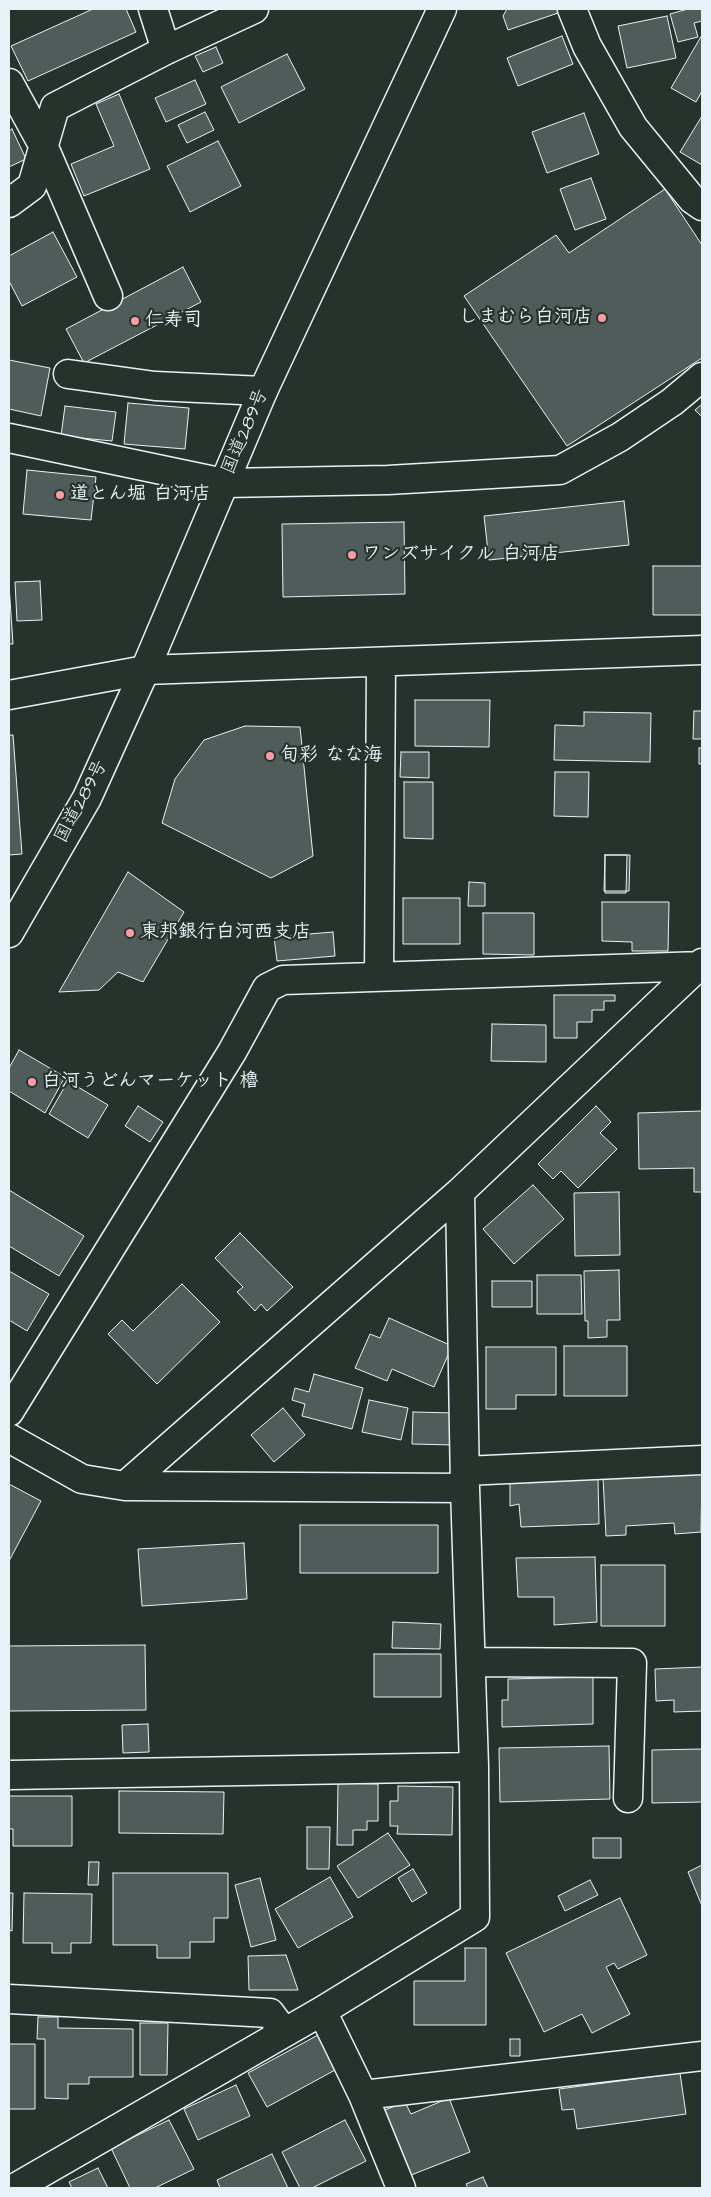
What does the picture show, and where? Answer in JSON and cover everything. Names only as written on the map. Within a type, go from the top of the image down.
[{"type":"main road","points":[[153,9],[166,50]]},
{"type":"main road","points":[[9,203],[32,186],[55,107],[166,50],[254,9]]},
{"type":"main road","name":"国道289号","points":[[9,933],[87,798],[145,670],[263,391],[442,9]]},
{"type":"main road","points":[[572,9],[587,46],[633,128],[692,199],[702,206]]},
{"type":"main road","points":[[9,83],[43,145],[108,296]]},
{"type":"main road","points":[[68,374],[155,386],[263,391]]},
{"type":"main road","points":[[9,438],[224,483],[388,480],[560,470],[620,437],[665,407],[702,377]]},
{"type":"main road","points":[[9,695],[145,670],[702,650]]},
{"type":"main road","points":[[379,976],[381,662]]},
{"type":"main road","points":[[9,1412],[232,1052],[267,988],[282,980],[701,965]]},
{"type":"main road","points":[[125,1486],[460,1192],[701,965]]},
{"type":"main road","points":[[15,2188],[322,2011],[475,1917],[474,1767],[465,1479],[460,1192]]},
{"type":"main road","points":[[9,1438],[82,1479],[125,1486],[465,1479],[702,1460]]},
{"type":"main road","points":[[471,1662],[632,1663],[628,1798]]},
{"type":"main road","points":[[9,1775],[474,1767]]},
{"type":"main road","points":[[9,1998],[270,2013],[284,2032]]},
{"type":"main road","points":[[322,2011],[363,2095],[401,2188]]},
{"type":"main road","points":[[363,2095],[702,2056]]},
{"type":"building","points":[[93,9],[126,9],[136,32],[28,81],[11,46]]},
{"type":"building","points":[[507,9],[560,9],[561,12],[508,30],[503,16]]},
{"type":"building","points":[[688,9],[702,9],[702,21],[694,23],[698,37],[678,42],[670,14]]},
{"type":"building","points":[[667,16],[676,58],[627,68],[618,26]]},
{"type":"building","points":[[702,35],[702,91],[696,102],[671,88]]},
{"type":"building","points":[[562,36],[573,64],[518,86],[507,58]]},
{"type":"building","points":[[216,47],[223,63],[203,72],[195,56]]},
{"type":"building","points":[[287,54],[305,89],[239,123],[221,87]]},
{"type":"building","points":[[195,80],[206,104],[166,122],[155,98]]},
{"type":"building","points":[[119,94],[150,169],[84,196],[71,164],[114,146],[96,104]]},
{"type":"building","points":[[205,112],[214,130],[187,143],[178,125]]},
{"type":"building","points":[[584,113],[599,154],[547,173],[532,132]]},
{"type":"building","points":[[702,116],[702,165],[680,152]]},
{"type":"building","points":[[12,129],[26,159],[9,167],[9,131]]},
{"type":"building","points":[[218,141],[241,186],[190,212],[167,166]]},
{"type":"building","points":[[591,178],[606,219],[575,230],[560,189]]},
{"type":"building","points":[[665,189],[702,245],[702,358],[567,446],[464,296],[556,235],[569,253]]},
{"type":"building","points":[[53,232],[77,277],[22,306],[9,281],[9,256]]},
{"type":"building","points":[[183,267],[201,302],[84,363],[66,329]]},
{"type":"building","points":[[9,360],[50,368],[41,416],[9,409]]},
{"type":"building","points":[[128,403],[189,408],[185,449],[124,444]]},
{"type":"building","points":[[702,404],[702,417],[695,410]]},
{"type":"building","points":[[65,406],[116,412],[112,441],[61,436]]},
{"type":"building","points":[[27,470],[96,477],[91,520],[23,514]]},
{"type":"building","points":[[624,501],[629,545],[489,560],[484,516]]},
{"type":"building","points":[[404,522],[405,594],[283,597],[282,524]]},
{"type":"building","points":[[653,566],[702,566],[702,615],[653,615]]},
{"type":"building","points":[[40,581],[42,620],[17,621],[15,582]]},
{"type":"building","points":[[9,585],[13,644],[9,644]]},
{"type":"building","points":[[415,700],[490,700],[489,747],[415,746]]},
{"type":"building","points":[[694,711],[702,711],[702,739],[693,739]]},
{"type":"building","points":[[584,712],[651,713],[650,762],[554,760],[555,725],[584,726]]},
{"type":"building","points":[[245,726],[300,727],[313,856],[271,878],[162,823],[175,779],[204,740]]},
{"type":"building","points":[[9,735],[13,735],[22,854],[9,855]]},
{"type":"building","points":[[699,748],[702,748],[702,764],[699,764]]},
{"type":"building","points":[[401,752],[429,752],[429,778],[400,777]]},
{"type":"building","points":[[555,772],[589,772],[588,817],[554,816]]},
{"type":"building","points":[[404,782],[433,782],[433,839],[404,838]]},
{"type":"building","points":[[605,855],[630,855],[629,891],[604,891]]},
{"type":"building","points":[[605,855],[627,855],[626,893],[605,893]]},
{"type":"building","points":[[128,872],[184,912],[143,982],[118,972],[99,990],[59,992]]},
{"type":"building","points":[[469,882],[485,883],[485,906],[468,906]]},
{"type":"building","points":[[403,898],[460,898],[460,944],[403,944]]},
{"type":"building","points":[[602,902],[669,902],[668,951],[632,951],[632,942],[602,941]]},
{"type":"building","points":[[483,913],[534,913],[534,955],[483,954]]},
{"type":"building","points":[[333,932],[335,956],[277,961],[274,937]]},
{"type":"building","points":[[554,995],[615,995],[615,1001],[604,1001],[604,1010],[592,1010],[592,1022],[577,1022],[577,1038],[554,1038]]},
{"type":"building","points":[[492,1024],[546,1025],[546,1062],[491,1061]]},
{"type":"building","points":[[19,1050],[65,1077],[45,1113],[9,1091],[9,1068]]},
{"type":"building","points":[[68,1081],[108,1105],[88,1138],[49,1114]]},
{"type":"building","points":[[138,1106],[163,1122],[150,1142],[125,1126]]},
{"type":"building","points":[[596,1106],[611,1122],[600,1133],[617,1149],[578,1188],[561,1171],[553,1179],[538,1164]]},
{"type":"building","points":[[702,1111],[702,1192],[694,1192],[694,1168],[639,1169],[638,1113]]},
{"type":"building","points":[[533,1185],[564,1219],[514,1264],[483,1229]]},
{"type":"building","points":[[9,1190],[84,1236],[59,1276],[9,1246]]},
{"type":"building","points":[[619,1192],[620,1255],[575,1256],[574,1193]]},
{"type":"building","points":[[240,1233],[293,1287],[267,1311],[261,1304],[255,1311],[237,1292],[243,1287],[215,1258]]},
{"type":"building","points":[[619,1270],[620,1320],[607,1320],[607,1337],[588,1338],[588,1321],[585,1321],[584,1271]]},
{"type":"building","points":[[9,1271],[49,1294],[27,1331],[9,1320]]},
{"type":"building","points":[[537,1275],[581,1275],[582,1314],[537,1314]]},
{"type":"building","points":[[492,1281],[532,1281],[532,1307],[492,1307]]},
{"type":"building","points":[[182,1284],[220,1322],[157,1384],[108,1334],[122,1320],[133,1331]]},
{"type":"building","points":[[389,1318],[452,1346],[434,1387],[392,1369],[387,1381],[355,1368],[370,1334],[380,1338]]},
{"type":"building","points":[[564,1346],[627,1346],[627,1396],[564,1396]]},
{"type":"building","points":[[486,1347],[556,1347],[556,1395],[516,1395],[516,1409],[486,1409]]},
{"type":"building","points":[[314,1374],[363,1388],[352,1429],[302,1416],[305,1404],[292,1400],[295,1388],[309,1392]]},
{"type":"building","points":[[369,1400],[408,1408],[401,1440],[362,1432]]},
{"type":"building","points":[[283,1408],[305,1435],[274,1462],[251,1435]]},
{"type":"building","points":[[413,1412],[455,1413],[454,1445],[412,1444]]},
{"type":"building","points":[[702,1473],[701,1532],[675,1534],[674,1523],[626,1526],[626,1535],[606,1536],[603,1477]]},
{"type":"building","points":[[598,1478],[599,1524],[521,1527],[519,1504],[510,1506],[510,1483]]},
{"type":"building","points":[[9,1484],[41,1501],[9,1561]]},
{"type":"building","points":[[300,1525],[438,1525],[438,1573],[300,1573]]},
{"type":"building","points":[[244,1543],[247,1599],[142,1606],[138,1549]]},
{"type":"building","points":[[595,1557],[597,1622],[554,1625],[554,1597],[518,1597],[516,1558]]},
{"type":"building","points":[[601,1565],[665,1565],[665,1626],[601,1626]]},
{"type":"building","points":[[393,1622],[441,1624],[440,1649],[392,1648]]},
{"type":"building","points":[[145,1645],[146,1710],[9,1711],[9,1646]]},
{"type":"building","points":[[374,1654],[441,1654],[441,1697],[374,1697]]},
{"type":"building","points":[[702,1667],[702,1711],[674,1712],[674,1700],[656,1701],[655,1669]]},
{"type":"building","points":[[593,1677],[593,1724],[502,1727],[502,1700],[508,1700],[508,1679]]},
{"type":"building","points":[[148,1724],[149,1752],[123,1753],[122,1725]]},
{"type":"building","points":[[609,1746],[610,1799],[500,1802],[499,1748]]},
{"type":"building","points":[[702,1749],[702,1802],[652,1803],[652,1750]]},
{"type":"building","points":[[338,1783],[378,1784],[378,1821],[367,1821],[367,1830],[353,1830],[353,1845],[337,1845]]},
{"type":"building","points":[[398,1786],[453,1787],[452,1835],[397,1834],[398,1826],[390,1826],[390,1801],[398,1801]]},
{"type":"building","points":[[119,1791],[224,1792],[223,1834],[119,1833]]},
{"type":"building","points":[[9,1796],[72,1796],[72,1846],[13,1846],[13,1829],[9,1829]]},
{"type":"building","points":[[307,1827],[330,1827],[329,1869],[307,1869]]},
{"type":"building","points":[[388,1833],[410,1865],[358,1898],[337,1866]]},
{"type":"building","points":[[593,1838],[621,1838],[621,1858],[593,1858]]},
{"type":"building","points":[[89,1862],[99,1862],[98,1885],[88,1885]]},
{"type":"building","points":[[702,1865],[702,1906],[688,1872]]},
{"type":"building","points":[[413,1869],[427,1893],[412,1902],[398,1878]]},
{"type":"building","points":[[113,1873],[228,1873],[228,1918],[214,1918],[214,1942],[190,1942],[190,1958],[157,1958],[157,1945],[113,1945]]},
{"type":"building","points":[[330,1877],[353,1917],[298,1948],[275,1909]]},
{"type":"building","points":[[260,1878],[276,1940],[251,1947],[235,1885]]},
{"type":"building","points":[[590,1880],[598,1895],[565,1911],[558,1896]]},
{"type":"building","points":[[9,1893],[13,1893],[12,1931],[9,1930]]},
{"type":"building","points":[[24,1893],[92,1894],[91,1943],[71,1943],[71,1953],[52,1953],[52,1943],[23,1943]]},
{"type":"building","points":[[620,1898],[647,1955],[618,1969],[614,1963],[606,1967],[630,2014],[592,2033],[582,2014],[544,2032],[506,1953]]},
{"type":"building","points":[[465,1948],[486,1948],[486,2025],[414,2025],[414,1981],[465,1981]]},
{"type":"building","points":[[286,1955],[298,1990],[249,1990],[248,1956]]},
{"type":"building","points":[[38,2017],[58,2017],[58,2028],[133,2029],[133,2077],[89,2077],[89,2084],[68,2084],[68,2099],[45,2098],[45,2039],[37,2039]]},
{"type":"building","points":[[140,2023],[168,2023],[167,2075],[140,2075]]},
{"type":"building","points":[[318,2035],[337,2069],[267,2107],[248,2073]]},
{"type":"building","points":[[510,2039],[520,2039],[520,2056],[510,2056]]},
{"type":"building","points":[[9,2044],[35,2044],[35,2109],[9,2109]]},
{"type":"building","points":[[680,2073],[686,2114],[577,2129],[574,2109],[562,2110],[559,2089]]},
{"type":"building","points":[[236,2085],[250,2116],[198,2140],[184,2109]]},
{"type":"building","points":[[449,2098],[470,2152],[411,2175],[385,2110],[405,2102],[411,2114]]},
{"type":"building","points":[[169,2120],[194,2169],[155,2188],[130,2188],[111,2148]]},
{"type":"building","points":[[345,2120],[366,2161],[312,2188],[300,2188],[282,2152]]},
{"type":"building","points":[[272,2154],[288,2188],[220,2188],[217,2180]]},
{"type":"building","points":[[98,2168],[108,2188],[72,2188],[69,2182]]},
{"type":"building","points":[[483,2177],[488,2188],[468,2188],[466,2184]]},
{"type":"place","name":"しまむら白河店","points":[[602,318]]},
{"type":"place","name":"仁寿司","points":[[135,321]]},
{"type":"place","name":"道とん堀 白河店","points":[[60,495]]},
{"type":"place","name":"ワンズサイクル 白河店","points":[[352,555]]},
{"type":"place","name":"旬彩 なな海","points":[[270,756]]},
{"type":"place","name":"東邦銀行白河西支店","points":[[130,933]]},
{"type":"place","name":"白河うどんマーケット 櫓","points":[[32,1082]]}]
